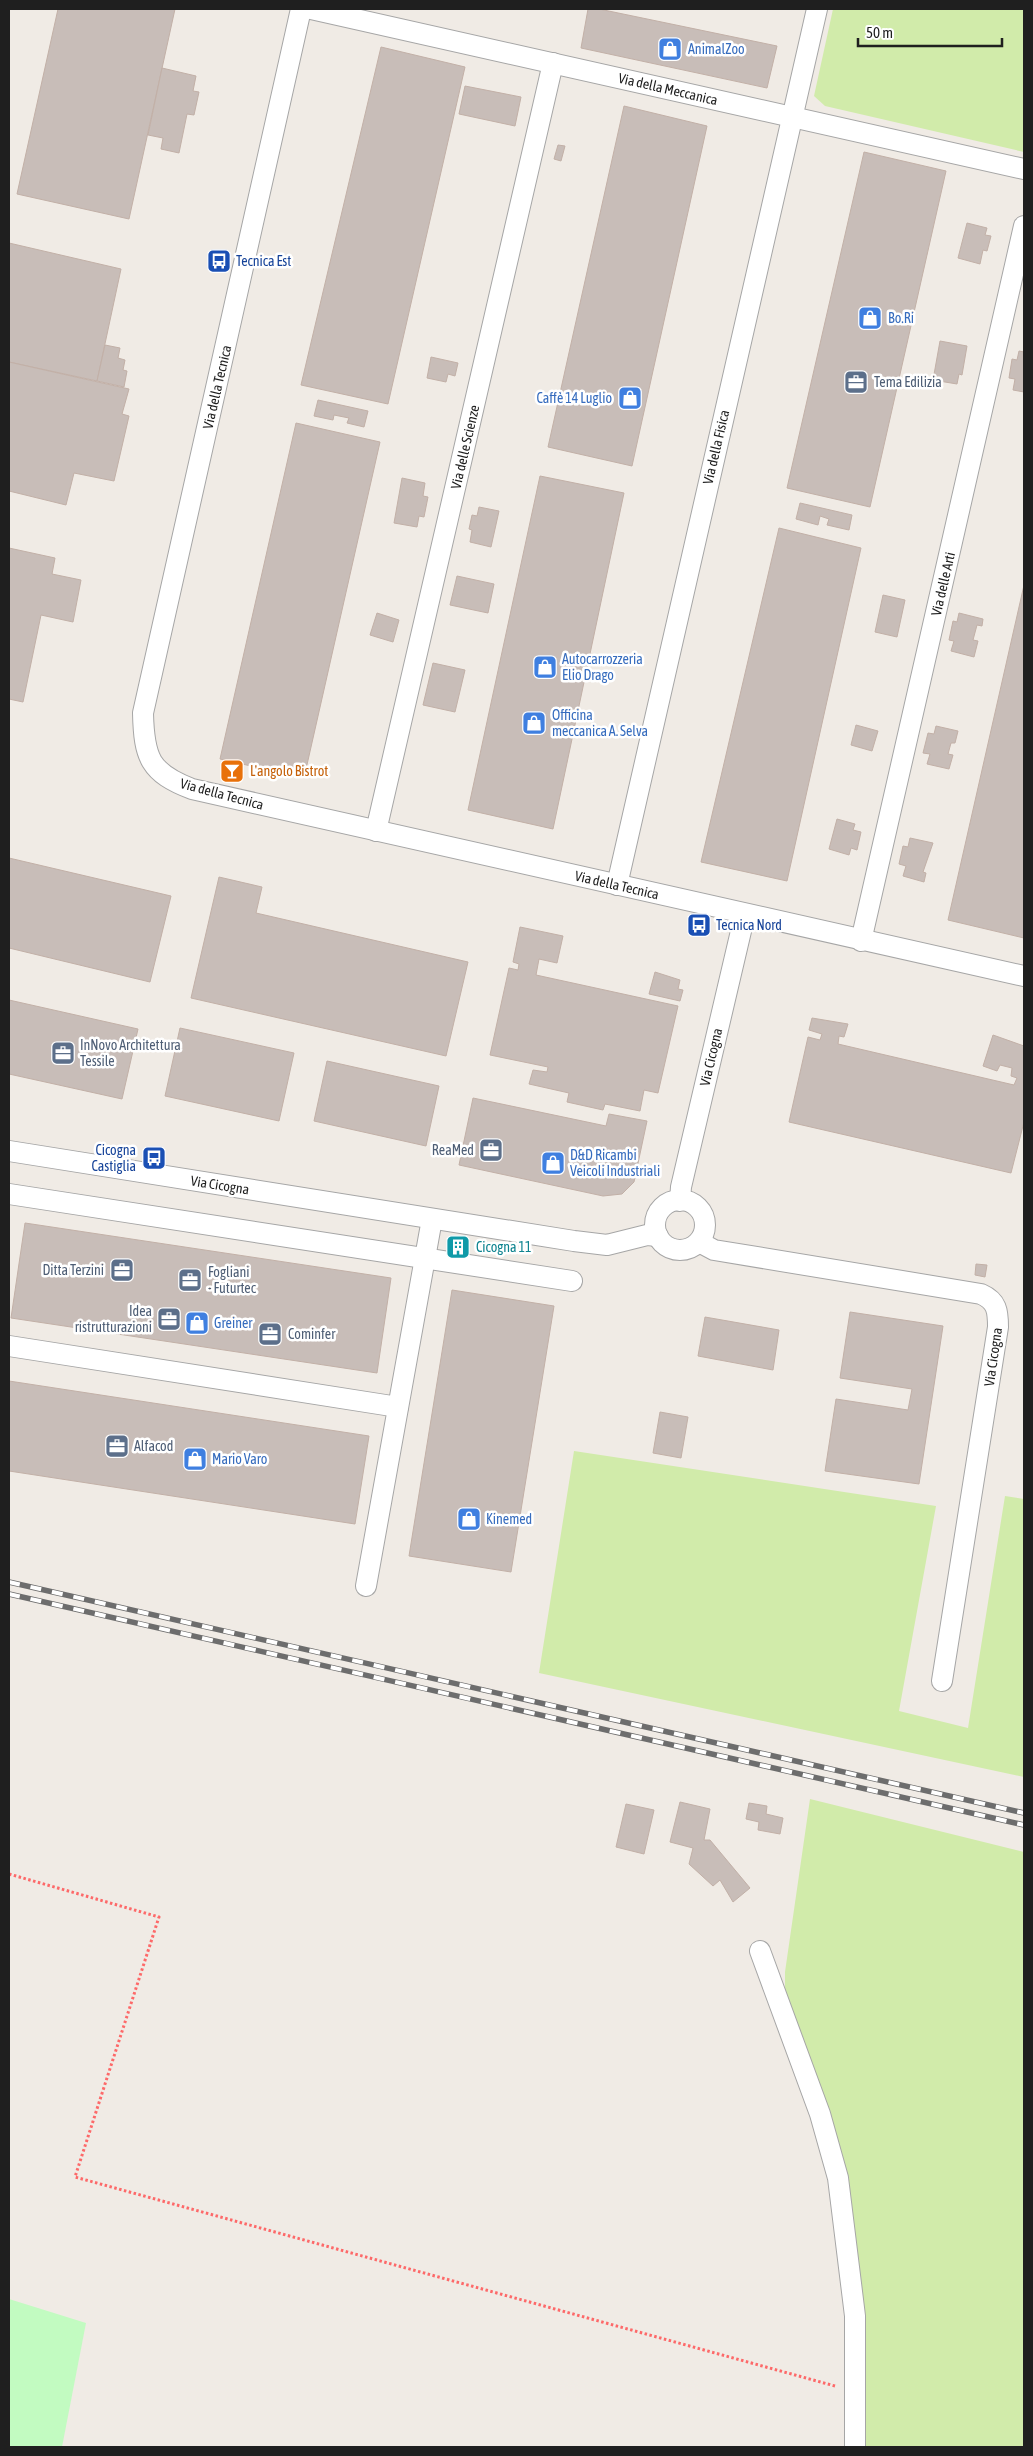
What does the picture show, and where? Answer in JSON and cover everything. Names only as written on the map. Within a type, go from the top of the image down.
[{"type":"street","name":"Via della Tecnica","points":[[301,9],[143,713],[146,748],[152,764],[164,776],[192,789],[861,941],[1024,976]]},
{"type":"street","name":"Via della Meccanica","points":[[311,9],[1024,169]]},
{"type":"street","name":"Via della Fisica","points":[[617,885],[816,9]]},
{"type":"street","name":"Via delle Scienze","points":[[376,831],[554,63]]},
{"type":"street","name":"Via delle Arti","points":[[861,941],[1024,226]]},
{"type":"street","name":"Via Cicogna","points":[[680,1201],[680,1187],[745,914]]},
{"type":"street","name":"Via Cicogna","points":[[9,1151],[607,1245],[647,1235],[658,1236]]},
{"type":"street","points":[[9,1194],[572,1281]]},
{"type":"street","points":[[680,1201],[696,1206],[701,1212],[705,1227],[699,1242],[693,1247],[677,1250],[662,1242],[656,1228],[660,1212],[672,1202],[680,1201]]},
{"type":"street","points":[[366,1586],[432,1218]]},
{"type":"street","name":"Via Cicogna","points":[[699,1242],[714,1250],[981,1294],[995,1303],[998,1312],[998,1327],[942,1681]]},
{"type":"street","points":[[9,1346],[398,1407]]},
{"type":"street","points":[[760,1951],[820,2114],[838,2178],[855,2316],[855,2447]]},
{"type":"path","points":[[9,1874],[159,1917],[75,2177],[835,2384],[836,2393]]},
{"type":"green space","points":[[833,9],[1024,9],[1024,152],[825,106],[814,96]]},
{"type":"green space","points":[[574,1451],[936,1506],[899,1711],[968,1728],[1005,1496],[1024,1499],[1024,1777],[539,1673]]},
{"type":"green space","points":[[810,1799],[1024,1852],[1024,2447],[862,2447],[856,2262],[785,2013],[785,1972]]},
{"type":"green space","points":[[9,2299],[86,2323],[62,2447],[9,2447]]},
{"type":"building","points":[[58,9],[175,9],[129,219],[17,194]]},
{"type":"building","points":[[588,9],[599,9],[777,46],[767,88],[581,48]]},
{"type":"building","points":[[381,47],[465,67],[388,404],[301,385]]},
{"type":"building","points":[[162,68],[196,76],[193,91],[199,92],[194,115],[187,114],[179,153],[161,149],[163,138],[148,135]]},
{"type":"building","points":[[465,86],[521,97],[515,126],[459,114]]},
{"type":"building","points":[[624,106],[707,126],[632,466],[548,447]]},
{"type":"building","points":[[558,145],[565,146],[561,161],[554,159]]},
{"type":"building","points":[[864,152],[946,171],[870,507],[787,488]]},
{"type":"building","points":[[967,223],[987,228],[985,235],[991,236],[987,251],[983,250],[980,264],[958,258]]},
{"type":"building","points":[[9,243],[121,269],[97,381],[9,362]]},
{"type":"building","points":[[940,341],[967,346],[962,375],[959,374],[957,384],[933,380]]},
{"type":"building","points":[[105,345],[120,348],[118,358],[125,360],[123,370],[127,371],[124,387],[97,381]]},
{"type":"building","points":[[1019,351],[1024,352],[1024,392],[1013,390],[1015,379],[1009,378],[1012,359],[1017,360]]},
{"type":"building","points":[[431,357],[458,363],[455,376],[448,374],[446,382],[427,378]]},
{"type":"building","points":[[9,362],[129,389],[122,414],[129,416],[114,481],[74,473],[66,505],[9,491]]},
{"type":"building","points":[[318,400],[368,411],[364,427],[347,423],[349,418],[334,415],[333,420],[314,416]]},
{"type":"building","points":[[296,423],[380,442],[304,778],[220,759]]},
{"type":"building","points":[[540,476],[624,493],[553,829],[468,810]]},
{"type":"building","points":[[402,478],[425,483],[423,496],[428,497],[424,517],[419,516],[417,527],[394,523]]},
{"type":"building","points":[[800,503],[852,515],[849,530],[827,525],[829,519],[820,516],[818,525],[796,519]]},
{"type":"building","points":[[479,507],[499,511],[491,547],[470,542],[472,530],[469,529],[472,515],[477,516]]},
{"type":"building","points":[[779,528],[861,548],[787,881],[701,862]]},
{"type":"building","points":[[9,548],[55,558],[52,574],[81,580],[73,622],[41,615],[23,702],[9,699]]},
{"type":"building","points":[[457,576],[494,584],[488,613],[450,605]]},
{"type":"building","points":[[1024,585],[1024,938],[948,920]]},
{"type":"building","points":[[883,595],[905,600],[897,637],[875,632]]},
{"type":"building","points":[[377,613],[399,620],[393,642],[370,635]]},
{"type":"building","points":[[959,613],[983,619],[982,626],[977,625],[973,640],[978,641],[974,657],[951,651],[954,641],[949,640],[953,621],[957,622]]},
{"type":"building","points":[[433,663],[465,670],[455,712],[423,705]]},
{"type":"building","points":[[856,725],[878,731],[872,751],[851,745]]},
{"type":"building","points":[[936,726],[958,731],[955,743],[951,743],[948,754],[953,755],[949,769],[927,764],[930,754],[923,753],[928,733],[934,734]]},
{"type":"building","points":[[837,819],[855,824],[853,830],[861,832],[857,850],[851,848],[849,855],[829,849]]},
{"type":"building","points":[[910,838],[933,843],[923,872],[926,873],[924,882],[903,876],[906,866],[899,864],[903,846],[908,847]]},
{"type":"building","points":[[9,858],[171,896],[150,982],[9,948]]},
{"type":"building","points":[[219,877],[262,887],[256,913],[468,962],[446,1056],[191,998]]},
{"type":"building","points":[[520,927],[563,936],[557,963],[539,959],[536,975],[678,1006],[658,1093],[644,1090],[640,1111],[605,1104],[603,1110],[567,1102],[569,1093],[529,1084],[533,1070],[547,1072],[548,1067],[490,1055],[509,968],[518,970],[519,964],[513,962]]},
{"type":"building","points":[[655,972],[680,980],[678,989],[683,990],[680,1001],[649,994]]},
{"type":"building","points":[[9,1000],[138,1029],[122,1099],[9,1074]]},
{"type":"building","points":[[812,1018],[848,1024],[844,1037],[839,1036],[838,1044],[1014,1085],[1017,1078],[1011,1076],[1012,1068],[1000,1065],[997,1071],[983,1066],[993,1035],[1024,1046],[1024,1122],[1011,1173],[789,1122],[808,1037],[820,1040],[822,1034],[809,1030]]},
{"type":"building","points":[[180,1028],[294,1053],[279,1121],[165,1096]]},
{"type":"building","points":[[327,1061],[439,1086],[426,1146],[314,1121]]},
{"type":"building","points":[[473,1098],[606,1126],[609,1114],[647,1121],[634,1182],[622,1194],[603,1196],[459,1165]]},
{"type":"building","points":[[25,1223],[391,1278],[377,1373],[11,1318]]},
{"type":"building","name":"Cicogna 11","points":[[453,1240],[464,1242],[462,1254],[451,1252]]},
{"type":"building","points":[[976,1264],[987,1265],[985,1277],[975,1275]]},
{"type":"building","points":[[452,1290],[554,1306],[511,1572],[409,1556]]},
{"type":"building","points":[[850,1312],[943,1326],[919,1484],[825,1471],[836,1399],[908,1410],[912,1389],[840,1378]]},
{"type":"building","points":[[705,1317],[779,1330],[773,1370],[698,1356]]},
{"type":"building","points":[[9,1381],[369,1436],[355,1524],[9,1471]]},
{"type":"building","points":[[660,1412],[688,1417],[681,1458],[653,1453]]},
{"type":"building","points":[[680,1802],[710,1809],[704,1840],[710,1840],[750,1888],[733,1902],[720,1880],[713,1886],[689,1864],[693,1848],[670,1842]]},
{"type":"building","points":[[749,1803],[767,1806],[766,1814],[783,1818],[780,1834],[758,1830],[759,1822],[746,1819]]},
{"type":"building","points":[[626,1804],[654,1810],[644,1854],[616,1847]]},
{"type":"railway","points":[[9,1582],[1024,1813]]},
{"type":"railway","points":[[9,1594],[1024,1825]]},
{"type":"place","name":"AnimalZoo","points":[[670,49]]},
{"type":"place","name":"Tecnica Est","points":[[219,261]]},
{"type":"place","name":"Bo.Ri","points":[[870,318]]},
{"type":"place","name":"Tema Edilizia","points":[[856,382]]},
{"type":"place","name":"Caffè 14 Luglio","points":[[630,398]]},
{"type":"place","name":"Autocarrozzeria Elio Drago","points":[[545,667]]},
{"type":"place","name":"Officina meccanica A. Selva","points":[[534,723]]},
{"type":"place","name":"L'angolo Bistrot","points":[[232,771]]},
{"type":"place","name":"Tecnica Nord","points":[[699,925]]},
{"type":"place","name":"InNovo Architettura Tessile","points":[[63,1053]]},
{"type":"place","name":"ReaMed","points":[[491,1150]]},
{"type":"place","name":"Cicogna Castiglia","points":[[154,1158]]},
{"type":"place","name":"D&D Ricambi Veicoli Industriali","points":[[553,1163]]},
{"type":"place","name":"Cicogna 11","points":[[458,1247]]},
{"type":"place","name":"Ditta Terzini","points":[[122,1270]]},
{"type":"place","name":"Fogliani - Futurtec","points":[[190,1280]]},
{"type":"place","name":"Idea ristrutturazioni","points":[[169,1319]]},
{"type":"place","name":"Greiner","points":[[197,1323]]},
{"type":"place","name":"Cominfer","points":[[270,1334]]},
{"type":"place","name":"Alfacod","points":[[117,1446]]},
{"type":"place","name":"Mario Varo","points":[[195,1459]]},
{"type":"place","name":"Kinemed","points":[[469,1519]]}]
